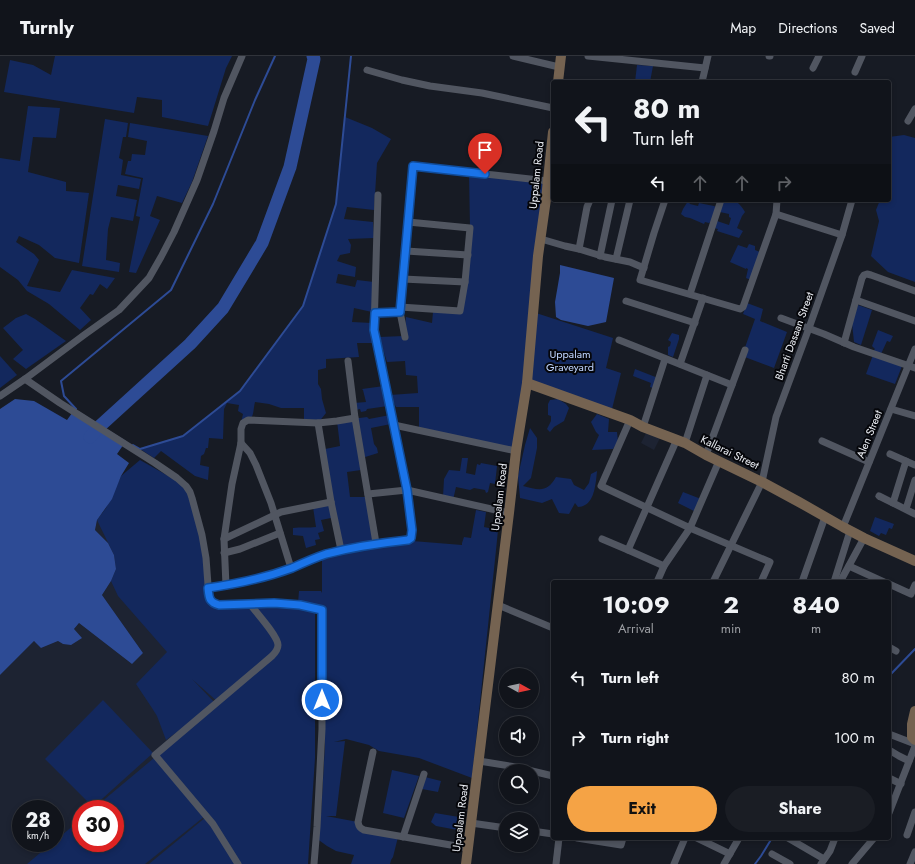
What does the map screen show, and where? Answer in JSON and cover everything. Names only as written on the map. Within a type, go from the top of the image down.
[{"type":"main road","points":[[558,80],[561,56]]},
{"type":"main road","name":"Uppalam Road","points":[[466,864],[508,513],[527,383],[538,256],[551,152]]},
{"type":"main road","name":"Kallarai Street","points":[[527,383],[630,420],[643,427],[681,441],[706,455],[762,482],[864,538],[915,561]]},
{"type":"main road","points":[[915,711],[912,724],[912,737],[915,740]]},
{"type":"street","points":[[0,396],[119,310],[149,278],[162,257],[197,180],[224,98],[242,56]]},
{"type":"street","points":[[514,56],[559,67]]},
{"type":"street","points":[[588,56],[705,68]]},
{"type":"street","points":[[702,80],[708,56]]},
{"type":"street","points":[[813,68],[819,56]]},
{"type":"street","points":[[855,72],[862,56]]},
{"type":"street","points":[[367,70],[430,86],[482,93],[551,108]]},
{"type":"street","points":[[908,121],[915,109]]},
{"type":"street","points":[[404,336],[400,310],[413,166],[548,181]]},
{"type":"street","points":[[208,588],[250,581],[341,550],[376,543],[408,540],[411,538],[412,530],[407,490],[374,330],[378,195]]},
{"type":"street","points":[[578,249],[589,202]]},
{"type":"street","points":[[600,256],[612,202]]},
{"type":"street","points":[[616,259],[630,202]]},
{"type":"street","points":[[664,202],[640,280],[737,309],[743,308],[776,214],[777,202]]},
{"type":"street","points":[[690,294],[720,202]]},
{"type":"street","name":"Bharti Dasaan Street","points":[[714,580],[762,482],[776,417],[810,328],[842,235],[851,202]]},
{"type":"street","points":[[776,214],[842,235]]},
{"type":"street","points":[[375,313],[400,310],[460,311],[465,282],[470,228],[408,222]]},
{"type":"street","points":[[541,239],[600,256],[630,262],[644,268]]},
{"type":"street","points":[[406,251],[468,255]]},
{"type":"street","points":[[844,343],[864,275],[867,274],[915,291]]},
{"type":"street","points":[[403,279],[465,282]]},
{"type":"street","points":[[680,364],[703,298]]},
{"type":"street","points":[[856,300],[915,321]]},
{"type":"street","points":[[626,301],[695,323]]},
{"type":"street","points":[[781,318],[810,328],[861,350],[912,367]]},
{"type":"street","points":[[620,340],[732,385]]},
{"type":"street","name":"Alen Street","points":[[834,580],[847,529],[860,487],[891,409],[912,367],[915,349]]},
{"type":"street","points":[[706,455],[745,350]]},
{"type":"street","points":[[643,427],[665,359]]},
{"type":"street","points":[[348,361],[355,418],[376,543]]},
{"type":"street","points":[[628,550],[647,507],[681,441],[708,375]]},
{"type":"street","points":[[25,379],[155,463],[186,486],[190,492],[202,535],[206,558],[209,598],[212,602],[219,605],[274,603],[300,605],[322,610],[322,729],[314,864]]},
{"type":"street","points":[[891,409],[915,416]]},
{"type":"street","points":[[226,586],[224,539],[232,484],[241,443],[241,429],[243,423],[248,420],[318,422],[355,418]]},
{"type":"street","points":[[630,420],[601,486],[690,528],[770,562],[762,580]]},
{"type":"street","points":[[318,422],[331,502],[341,550]]},
{"type":"street","points":[[394,425],[516,452]]},
{"type":"street","points":[[822,441],[869,462]]},
{"type":"street","points":[[241,443],[250,453],[256,465],[271,503],[291,568]]},
{"type":"street","points":[[890,454],[915,465]]},
{"type":"street","points":[[658,580],[664,566],[690,528],[719,461]]},
{"type":"street","points":[[892,503],[906,461]]},
{"type":"street","points":[[906,509],[915,480]]},
{"type":"street","points":[[368,494],[407,490],[508,513]]},
{"type":"street","points":[[879,496],[915,514]]},
{"type":"street","points":[[224,539],[281,512],[331,502]]},
{"type":"street","points":[[803,580],[825,517]]},
{"type":"street","points":[[224,553],[240,549],[280,533]]},
{"type":"street","points":[[841,580],[864,538]]},
{"type":"street","points":[[602,539],[664,566]]},
{"type":"street","points":[[849,566],[880,580]]},
{"type":"street","points":[[891,585],[911,594],[915,585]]},
{"type":"street","points":[[238,864],[213,824],[155,755],[277,651],[278,646],[276,637],[249,603]]},
{"type":"street","points":[[498,605],[551,627]]},
{"type":"street","points":[[891,648],[896,651]]},
{"type":"street","points":[[891,735],[915,745],[891,808]]},
{"type":"street","points":[[891,751],[909,761]]},
{"type":"street","points":[[373,752],[358,822],[360,828],[404,838],[468,848]]},
{"type":"street","points":[[479,761],[499,764]]},
{"type":"street","points":[[539,773],[551,776]]},
{"type":"street","points":[[404,838],[424,774]]},
{"type":"street","points":[[891,779],[901,784]]},
{"type":"street","points":[[907,835],[915,812]]},
{"type":"street","points":[[471,823],[499,827]]},
{"type":"street","points":[[539,832],[551,834]]},
{"type":"street","points":[[556,864],[559,840]]},
{"type":"street","points":[[590,840],[621,845],[622,840]]},
{"type":"street","points":[[674,864],[684,840]]},
{"type":"street","points":[[701,840],[730,854]]},
{"type":"street","points":[[724,864],[738,840]]},
{"type":"street","points":[[791,840],[823,862],[830,851],[833,840]]},
{"type":"street","points":[[852,864],[872,840]]},
{"type":"street","points":[[910,864],[915,852]]},
{"type":"street","points":[[772,854],[790,864]]},
{"type":"shaded area","points":[[560,265],[614,278],[606,322],[588,326],[561,320],[556,317],[555,302]]},
{"type":"shaded area","points":[[15,399],[34,401],[67,420],[75,409],[126,441],[117,454],[129,463],[121,476],[112,499],[97,520],[95,530],[108,543],[114,555],[116,569],[111,581],[102,595],[143,653],[132,664],[79,623],[74,629],[82,638],[71,645],[63,644],[58,641],[41,648],[34,641],[0,675],[0,409]]},
{"type":"shaded area","points":[[647,431],[660,438],[654,450],[641,443]]},
{"type":"shaded area","points":[[102,513],[188,579],[304,864],[0,864],[0,675],[34,641],[41,648],[58,641],[63,644],[79,623],[132,664],[143,653],[102,595],[111,581],[108,543],[95,530],[97,520]]},
{"type":"green space","points":[[55,56],[232,56],[226,68],[208,126],[162,117],[162,100],[137,97],[134,113],[4,92],[10,60],[33,65],[51,75]]},
{"type":"green space","points":[[637,65],[653,66],[650,80],[635,80]]},
{"type":"green space","points":[[28,106],[60,108],[56,138],[33,137],[28,172],[66,182],[66,191],[89,193],[79,263],[55,258],[39,245],[19,236],[16,242],[34,254],[39,260],[27,286],[60,292],[72,270],[115,278],[107,289],[100,284],[93,295],[90,294],[80,308],[91,320],[80,330],[49,304],[27,291],[18,280],[0,267],[0,158],[20,161]]},
{"type":"green space","points":[[345,117],[372,128],[391,139],[377,163],[374,210],[347,207],[344,219],[373,222],[374,238],[348,239],[351,245],[350,253],[340,255],[337,261],[356,267],[355,277],[338,274],[336,283],[355,287],[357,280],[374,282],[372,312],[354,308],[352,322],[372,323],[375,343],[357,343],[359,357],[326,359],[326,368],[318,370],[318,384],[321,389],[326,413],[318,423],[304,419],[304,408],[281,408],[255,402],[251,418],[241,423],[243,414],[238,411],[239,405],[227,403],[224,409],[223,439],[209,438],[208,448],[206,448],[204,454],[201,456],[200,465],[209,467],[208,480],[195,476],[161,451],[154,458],[140,449],[183,436],[240,391],[303,306],[336,204]]},
{"type":"green space","points":[[105,119],[128,123],[126,137],[123,137],[119,158],[123,160],[121,175],[141,179],[139,189],[118,185],[116,196],[137,200],[133,221],[111,217],[108,229],[106,260],[120,263],[119,272],[82,266]]},
{"type":"green space","points":[[130,123],[208,136],[192,182],[182,203],[157,196],[150,216],[160,220],[136,273],[129,272],[140,217],[136,216],[143,178],[125,174],[128,161],[131,161],[132,154],[145,155],[147,141],[128,137]]},
{"type":"green space","points":[[904,135],[915,138],[915,282],[888,272],[871,256],[879,221],[876,210],[879,202],[891,202],[891,137]]},
{"type":"green space","name":"Uppalam Graveyard","points":[[469,172],[548,181],[533,312],[613,338],[606,368],[621,373],[612,409],[525,382],[516,451],[419,428],[419,407],[396,407],[390,395],[418,393],[417,376],[406,375],[405,361],[387,362],[379,337],[404,336],[406,317],[432,323],[433,312],[460,311],[470,228]]},
{"type":"green space","points":[[687,202],[698,206],[699,203],[717,208],[713,220],[709,223],[705,222],[704,224],[685,217],[681,214]]},
{"type":"green space","points":[[723,202],[737,202],[741,206],[745,212],[737,228],[743,231],[739,238],[717,231],[718,229],[714,228],[717,221],[729,225],[731,218],[729,217],[729,214],[720,212]]},
{"type":"green space","points":[[749,244],[755,246],[755,250],[760,252],[753,281],[746,278],[748,269],[730,262],[738,245],[747,248]]},
{"type":"green space","points":[[747,303],[763,309],[760,321],[787,332],[774,368],[742,356],[755,319],[743,314]]},
{"type":"green space","points":[[858,305],[872,310],[861,345],[854,342],[852,323]]},
{"type":"green space","points":[[26,314],[66,341],[26,369],[13,359],[23,350],[3,328],[16,318]]},
{"type":"green space","points":[[878,330],[893,336],[890,342],[887,341],[881,354],[873,351],[875,349],[872,346]]},
{"type":"green space","points":[[672,333],[679,335],[673,357],[668,355],[668,347],[670,346],[671,342],[668,340]]},
{"type":"green space","points":[[873,355],[902,366],[895,384],[866,374]]},
{"type":"green space","points":[[0,356],[17,375],[0,388]]},
{"type":"green space","points":[[635,369],[658,378],[655,389],[650,387],[651,383],[633,376]]},
{"type":"green space","points":[[384,386],[388,406],[367,409],[366,411],[361,412],[360,409],[356,410],[354,403],[366,402],[362,389]]},
{"type":"green space","points":[[558,399],[569,408],[564,421],[554,427],[550,432],[547,429],[551,421],[551,416],[548,415],[548,404],[550,400]]},
{"type":"green space","points":[[597,414],[609,419],[608,432],[617,432],[618,442],[613,449],[592,450],[599,435],[591,422]]},
{"type":"green space","points":[[390,415],[391,424],[371,428],[374,444],[378,453],[362,458],[361,470],[347,472],[350,497],[369,497],[376,543],[400,540],[462,545],[464,537],[471,538],[476,510],[486,512],[484,527],[498,530],[472,778],[419,758],[379,751],[369,745],[346,739],[334,742],[345,741],[336,816],[326,816],[358,822],[360,828],[398,837],[390,864],[351,864],[354,855],[336,851],[316,838],[321,815],[325,745],[322,610],[298,603],[299,591],[321,591],[322,593],[322,556],[341,550],[325,449],[340,446],[337,421],[367,417],[369,419]]},
{"type":"green space","points":[[530,428],[537,438],[537,448],[531,478],[523,486],[534,489],[546,488],[556,477],[571,479],[574,485],[584,490],[589,483],[591,474],[597,471],[593,495],[588,503],[578,507],[575,503],[569,514],[559,513],[552,499],[542,503],[520,498],[518,476]]},
{"type":"green space","points":[[462,458],[468,458],[466,473],[475,475],[477,464],[480,465],[481,463],[497,466],[495,484],[490,483],[488,492],[486,493],[485,490],[474,488],[470,490],[456,487],[453,500],[443,497],[444,479],[449,470],[460,471]]},
{"type":"green space","points":[[140,460],[186,486],[202,535],[212,602],[249,603],[276,637],[277,651],[218,702],[192,679],[216,704],[166,740],[157,716],[136,684],[167,652],[118,596],[111,581],[116,569],[114,555],[97,520],[106,508],[121,476]]},
{"type":"green space","points":[[683,492],[701,499],[696,512],[678,503]]},
{"type":"green space","points":[[331,502],[331,518],[321,520],[324,531],[318,533],[320,539],[315,540],[316,545],[306,548],[303,536],[293,535],[293,528],[316,527],[313,507]]},
{"type":"green space","points":[[875,517],[894,524],[892,529],[889,528],[886,535],[881,533],[879,536],[870,531]]},
{"type":"green space","points":[[253,606],[301,609],[315,613],[315,758],[308,864],[238,864],[158,755],[279,651]]},
{"type":"green space","points":[[103,700],[153,753],[101,800],[86,800],[45,759]]},
{"type":"green space","points":[[154,758],[205,816],[145,864],[27,864],[41,852],[64,852],[64,833],[72,827],[72,852],[124,852],[124,800],[104,800]]},
{"type":"green space","points":[[392,770],[419,776],[404,818],[383,813]]},
{"type":"green space","points":[[425,777],[441,781],[438,792],[422,789]]},
{"type":"green space","points":[[435,813],[465,818],[463,831],[436,826],[431,822]]},
{"type":"green space","points":[[206,817],[236,864],[149,864]]},
{"type":"waterway","points":[[76,409],[64,396],[61,381],[171,290],[213,204],[255,100],[275,56]]},
{"type":"waterway","points":[[90,437],[101,425],[190,344],[223,308],[262,243],[290,167],[314,59],[313,56]]},
{"type":"waterway","points":[[133,445],[140,449],[183,436],[240,391],[303,306],[336,204],[351,56]]},
{"type":"waterway","points":[[891,674],[915,649]]},
{"type":"waterway","points":[[755,864],[771,840]]},
{"type":"route","points":[[322,700],[322,610],[300,605],[274,603],[219,605],[212,602],[209,598],[208,588],[250,581],[341,550],[376,543],[408,540],[411,538],[412,530],[407,490],[374,330],[375,313],[400,312],[413,166],[485,174]]}]
